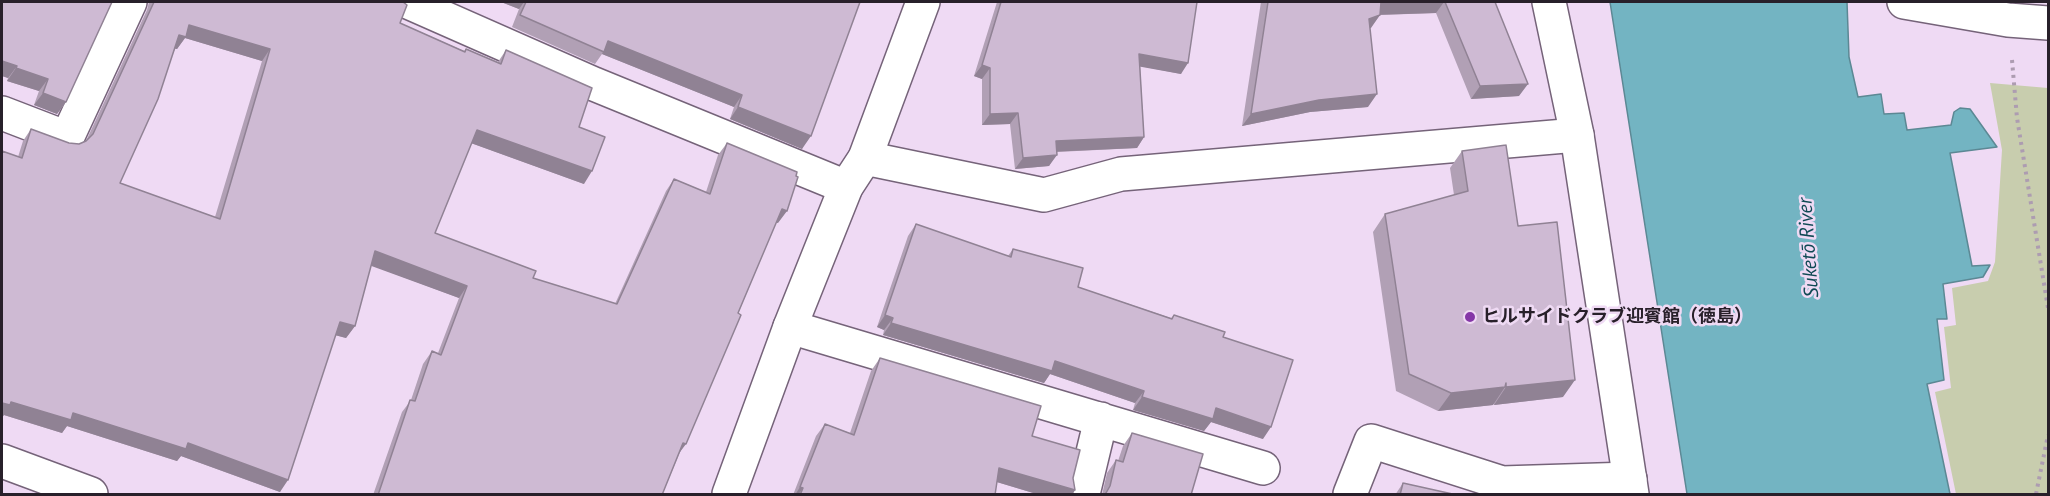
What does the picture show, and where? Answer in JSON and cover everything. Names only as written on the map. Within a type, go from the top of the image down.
[{"type":"street","points":[[2,113],[67,138],[130,2]]},
{"type":"street","points":[[408,2],[594,84],[846,188]]},
{"type":"street","points":[[729,495],[790,327],[846,188],[865,158],[923,2]]},
{"type":"street","points":[[1350,495],[1371,441],[1502,483],[1631,487],[1577,135],[1549,2]]},
{"type":"street","points":[[1904,2],[2008,20],[2049,23]]},
{"type":"street","points":[[865,158],[1044,195],[1121,174],[1577,135]]},
{"type":"street","points":[[790,327],[1263,468]]},
{"type":"street","points":[[1083,495],[1101,419]]},
{"type":"street","points":[[2,461],[91,495]]},
{"type":"path","points":[[2008,20],[2017,118],[2049,308]]},
{"type":"path","points":[[2036,495],[2049,435]]},
{"type":"green space","points":[[1990,83],[2048,88],[2048,494],[1956,494],[1935,392],[1951,388],[1944,327],[1956,325],[1952,288],[1988,281],[1995,262],[2002,150]]},
{"type":"water","name":"Suketō River","points":[[1610,2],[1847,2],[1849,57],[1858,97],[1881,94],[1884,114],[1904,113],[1907,130],[1951,125],[1954,112],[1960,108],[1970,109],[1997,147],[1950,153],[1972,266],[1990,265],[1983,277],[1943,284],[1947,319],[1937,319],[1944,380],[1927,384],[1950,494],[1687,494]]},
{"type":"building","points":[[2,2],[112,2],[66,102],[43,93],[48,79],[2,61]]},
{"type":"building","points":[[154,2],[403,2],[407,5],[400,23],[465,52],[466,49],[501,64],[506,50],[592,88],[579,127],[605,137],[592,171],[477,130],[435,233],[536,271],[533,278],[617,304],[674,179],[710,194],[727,143],[797,172],[798,177],[787,211],[782,209],[738,313],[741,315],[662,495],[378,495],[410,400],[415,401],[432,351],[441,355],[467,286],[375,251],[355,326],[340,322],[288,480],[188,443],[186,449],[73,413],[71,420],[11,402],[10,405],[2,403],[2,151],[22,158],[31,129],[69,143],[79,144],[93,134]],"holes":[[[189,25],[270,49],[220,219],[120,183],[158,99],[179,35],[186,37]]]},
{"type":"building","points":[[526,2],[860,2],[811,136],[738,107],[742,95],[608,41],[604,52],[520,15]]},
{"type":"building","points":[[1001,2],[1197,2],[1188,63],[1139,54],[1144,137],[1056,141],[1057,155],[1023,158],[1018,113],[990,114],[990,68],[982,65]]},
{"type":"building","points":[[1268,2],[1381,2],[1380,15],[1369,19],[1377,94],[1319,100],[1251,114]]},
{"type":"building","points":[[1445,2],[1495,2],[1528,84],[1480,86]]},
{"type":"building","name":"ヒルサイドクラブ迎賓館（徳島）","points":[[1506,145],[1518,226],[1557,222],[1575,380],[1506,387],[1506,383],[1505,387],[1451,393],[1409,374],[1385,214],[1468,191],[1462,151]]},
{"type":"building","points":[[916,224],[1011,257],[1013,249],[1083,268],[1078,287],[1172,319],[1174,315],[1225,332],[1223,337],[1293,360],[1271,427],[1216,408],[1213,419],[1142,397],[1144,391],[1055,361],[1052,371],[891,323],[893,318],[885,315]]},
{"type":"building","points":[[880,358],[1041,406],[1032,436],[1080,450],[1073,478],[1075,490],[999,468],[995,495],[800,495],[803,488],[800,487],[825,424],[854,435]]},
{"type":"building","points":[[1132,433],[1203,454],[1191,495],[1104,495],[1110,486],[1116,460],[1123,462]]},
{"type":"building","points":[[1403,483],[1457,495],[1400,495]]},
{"type":"place","name":"ヒルサイドクラブ迎賓館（徳島）","points":[[1470,317]]}]
